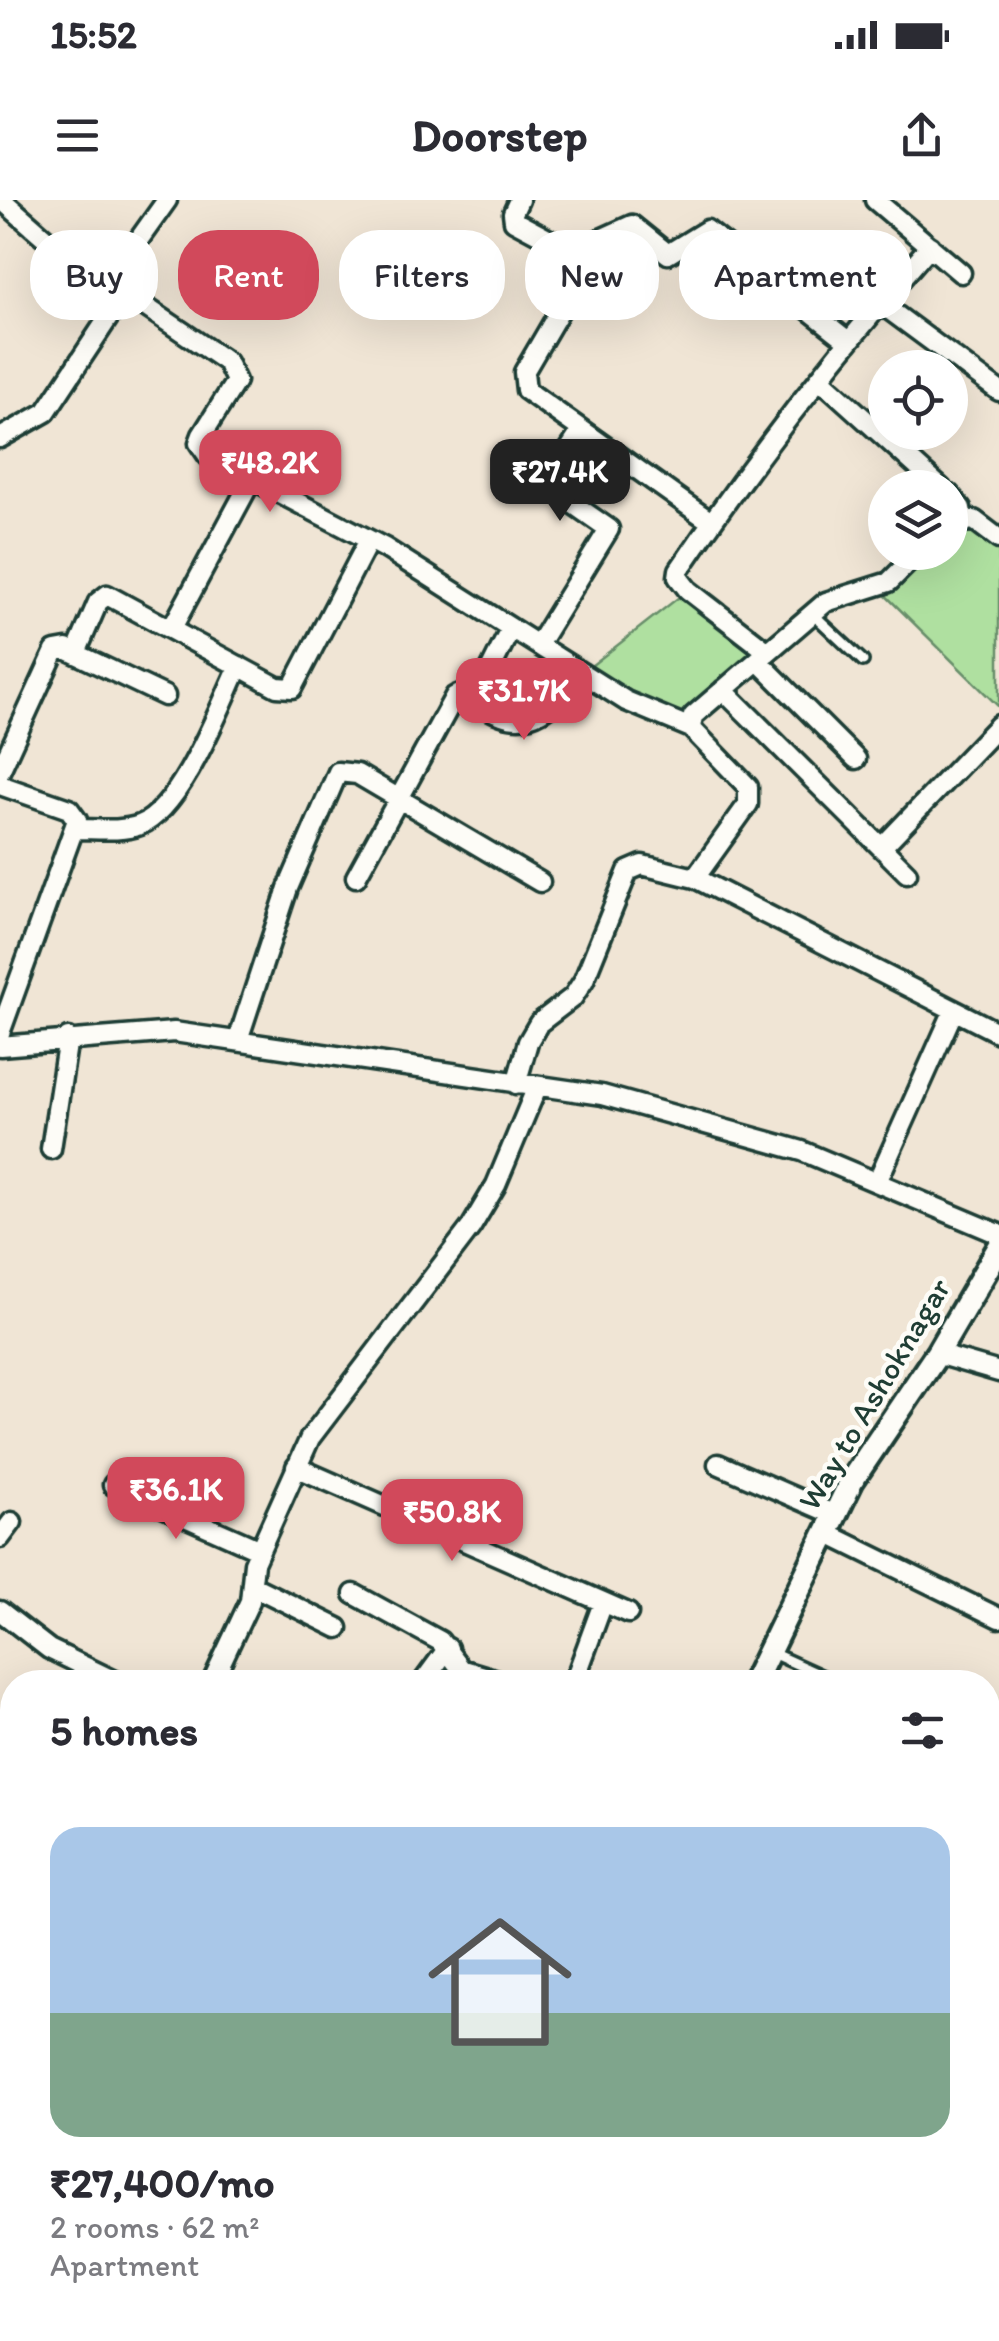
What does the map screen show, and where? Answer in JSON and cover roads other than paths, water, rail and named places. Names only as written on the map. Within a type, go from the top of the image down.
[{"type":"street","points":[[150,230],[168,200]]},
{"type":"street","points":[[519,200],[512,213],[514,221],[531,230]]},
{"type":"street","points":[[875,200],[961,273]]},
{"type":"street","points":[[10,203],[44,230]]},
{"type":"street","points":[[659,247],[668,254],[707,230],[848,340]]},
{"type":"street","points":[[912,267],[930,246]]},
{"type":"street","points":[[158,316],[227,362],[234,372],[232,394],[199,443],[208,456],[369,540],[626,701],[691,728],[749,794],[748,804],[695,878]]},
{"type":"street","points":[[0,438],[46,412],[98,320]]},
{"type":"street","points":[[558,320],[522,382],[526,390],[712,522]]},
{"type":"street","points":[[856,760],[762,657],[678,577],[712,522],[865,320]]},
{"type":"street","points":[[903,320],[999,392]]},
{"type":"street","points":[[820,379],[921,470]]},
{"type":"street","points":[[538,646],[610,529],[546,485],[582,430]]},
{"type":"street","points":[[172,628],[252,479]]},
{"type":"street","points":[[968,523],[984,525],[999,539]]},
{"type":"street","points":[[76,653],[98,602],[107,595],[285,690],[298,684],[369,540]]},
{"type":"street","points":[[691,728],[693,716],[813,614],[843,593],[889,582],[901,570]]},
{"type":"street","points":[[356,877],[456,696],[474,688],[488,674],[512,628]]},
{"type":"street","points":[[0,771],[48,661],[56,651],[76,653],[165,696]]},
{"type":"street","points":[[77,830],[136,827],[152,817],[193,765],[239,666]]},
{"type":"street","points":[[474,688],[489,711],[514,720],[530,719],[544,712],[582,673]]},
{"type":"street","points":[[723,690],[907,872]]},
{"type":"street","points":[[882,847],[999,725]]},
{"type":"street","points":[[238,1040],[288,888],[338,772],[348,770],[540,882]]},
{"type":"street","points":[[0,785],[75,813],[77,830],[0,1033]]},
{"type":"street","points":[[516,1084],[528,1042],[539,1022],[573,997],[584,980],[628,871],[642,865],[695,878],[999,1033]]},
{"type":"street","points":[[877,1182],[954,1010]]},
{"type":"street","points":[[0,1046],[174,1032],[633,1103],[802,1151],[999,1234]]},
{"type":"street","points":[[51,1149],[68,1038]]},
{"type":"street","points":[[217,1670],[254,1586],[260,1550],[310,1438],[470,1227],[496,1185],[537,1087]]},
{"type":"street","name":"Way to Ashoknagar","points":[[761,1670],[830,1524],[874,1442],[937,1354],[999,1248]]},
{"type":"street","points":[[937,1354],[999,1372]]},
{"type":"street","points":[[718,1464],[999,1618]]},
{"type":"street","points":[[296,1466],[628,1614]]},
{"type":"street","points":[[113,1486],[260,1550]]},
{"type":"street","points":[[254,1586],[338,1628]]},
{"type":"street","points":[[354,1594],[448,1648],[464,1670]]},
{"type":"street","points":[[578,1670],[603,1603]]},
{"type":"street","points":[[0,1612],[49,1649],[92,1670]]},
{"type":"street","points":[[432,1670],[448,1648]]},
{"type":"lane","points":[[813,614],[863,660]]},
{"type":"lane","points":[[772,1653],[810,1670]]}]
